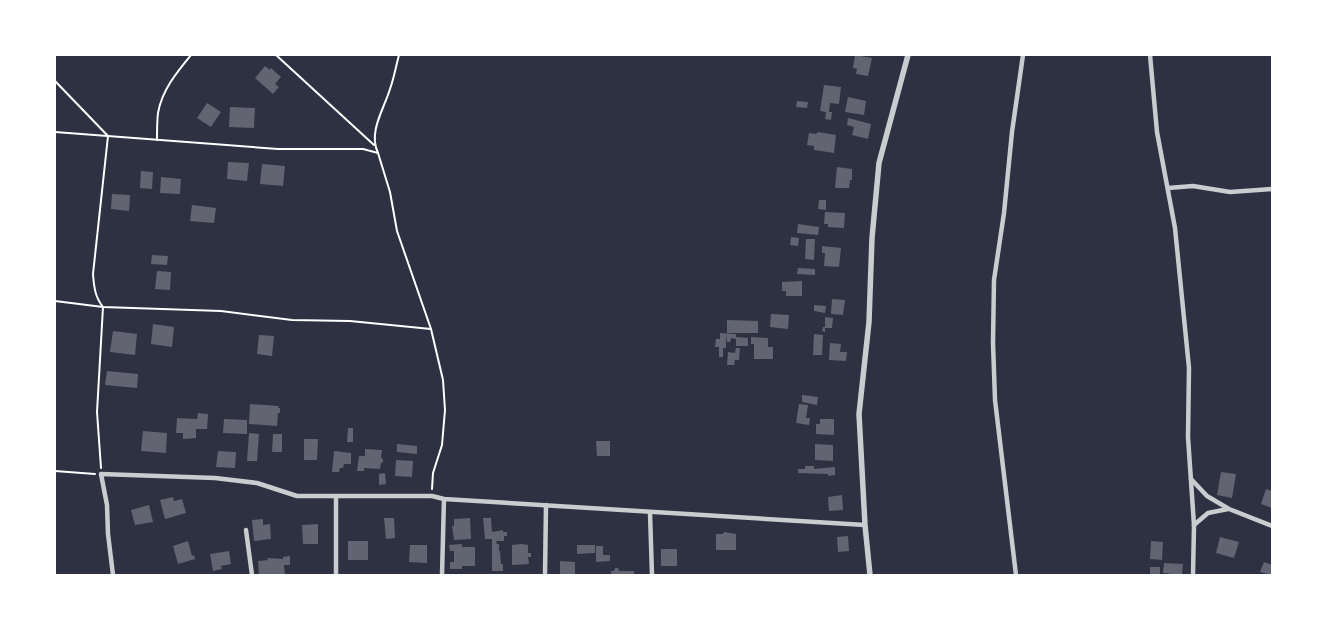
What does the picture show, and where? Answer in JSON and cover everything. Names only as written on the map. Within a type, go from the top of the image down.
[{"type":"street","points":[[870,575],[859,420],[869,322],[872,238],[880,163],[908,55]]},
{"type":"street","points":[[1016,575],[995,400],[993,343],[994,280],[1004,214],[1022,55]]},
{"type":"street","points":[[1150,55],[1157,132],[1176,228],[1189,368],[1188,437],[1194,525],[1193,575]]},
{"type":"street","points":[[1168,188],[1193,186],[1230,192],[1272,189]]},
{"type":"street","points":[[113,575],[108,534],[108,505],[101,474],[216,478],[257,484],[291,495],[336,497],[432,496],[444,499],[865,525]]},
{"type":"street","points":[[1191,479],[1207,496],[1229,509],[1272,526]]},
{"type":"street","points":[[336,497],[336,575]]},
{"type":"street","points":[[442,575],[444,499]]},
{"type":"street","points":[[545,575],[546,504]]},
{"type":"street","points":[[1194,525],[1208,513],[1229,509]]},
{"type":"street","points":[[650,512],[652,575]]},
{"type":"street","points":[[246,530],[252,575]]},
{"type":"path","points":[[157,140],[158,112],[163,95],[191,55]]},
{"type":"path","points":[[276,55],[374,145],[378,153],[390,192],[397,231],[431,329],[443,380],[445,410],[442,445],[434,473],[432,496]]},
{"type":"path","points":[[374,145],[377,122],[390,88],[399,55]]},
{"type":"path","points":[[55,81],[108,136]]},
{"type":"path","points":[[55,132],[278,149],[363,149],[378,153]]},
{"type":"path","points":[[55,471],[101,474],[97,412],[103,307],[98,301],[94,289],[93,274],[108,136]]},
{"type":"path","points":[[55,300],[103,307],[221,311],[292,320],[350,321],[431,329]]},
{"type":"building","points":[[855,55],[872,58],[868,76],[856,74],[857,69],[853,68]]},
{"type":"building","points":[[265,66],[270,70],[271,68],[281,77],[275,84],[279,87],[273,94],[255,78]]},
{"type":"building","points":[[824,85],[841,87],[839,104],[830,103],[829,112],[832,112],[831,120],[825,119],[826,112],[820,111]]},
{"type":"building","points":[[848,97],[866,101],[864,115],[845,112]]},
{"type":"building","points":[[797,101],[808,102],[807,108],[796,107]]},
{"type":"building","points":[[207,103],[221,112],[211,127],[197,118]]},
{"type":"building","points":[[230,107],[255,108],[254,128],[229,127]]},
{"type":"building","points":[[848,118],[871,124],[868,139],[852,135],[854,127],[847,125]]},
{"type":"building","points":[[818,132],[836,135],[834,153],[814,150],[814,146],[807,145],[809,133],[816,134]]},
{"type":"building","points":[[228,162],[249,163],[247,181],[227,179]]},
{"type":"building","points":[[262,164],[285,166],[283,186],[260,184]]},
{"type":"building","points":[[837,167],[852,169],[852,180],[850,180],[849,188],[835,188]]},
{"type":"building","points":[[141,171],[153,172],[152,189],[140,188]]},
{"type":"building","points":[[161,177],[181,179],[180,194],[160,193]]},
{"type":"building","points":[[112,194],[130,195],[129,211],[111,209]]},
{"type":"building","points":[[819,200],[826,200],[826,210],[818,209]]},
{"type":"building","points":[[192,205],[216,208],[214,223],[190,221]]},
{"type":"building","points":[[825,212],[845,213],[844,228],[828,227],[828,224],[824,224]]},
{"type":"building","points":[[798,224],[819,227],[818,235],[797,233]]},
{"type":"building","points":[[791,237],[799,238],[798,246],[790,245]]},
{"type":"building","points":[[806,239],[815,239],[814,260],[805,259]]},
{"type":"building","points":[[822,246],[841,248],[839,267],[824,266],[825,253],[822,253]]},
{"type":"building","points":[[152,255],[168,256],[167,265],[151,264]]},
{"type":"building","points":[[798,268],[815,269],[815,275],[797,274]]},
{"type":"building","points":[[157,271],[171,272],[170,290],[155,289]]},
{"type":"building","points":[[802,281],[802,296],[786,296],[786,291],[782,291],[782,282]]},
{"type":"building","points":[[832,299],[845,300],[843,315],[831,314]]},
{"type":"building","points":[[814,305],[826,306],[825,313],[814,311]]},
{"type":"building","points":[[771,314],[789,315],[788,329],[770,327]]},
{"type":"building","points":[[825,317],[833,318],[832,328],[825,328],[825,332],[822,331],[823,327],[825,327]]},
{"type":"building","points":[[727,320],[758,321],[758,333],[727,333]]},
{"type":"building","points":[[153,324],[174,327],[172,347],[151,344]]},
{"type":"building","points":[[113,331],[137,334],[135,355],[110,352]]},
{"type":"building","points":[[720,333],[736,334],[736,339],[731,338],[730,342],[727,342],[726,335],[726,348],[723,348],[723,357],[719,357],[719,347],[715,347],[716,339],[720,339]]},
{"type":"building","points":[[814,334],[823,335],[822,355],[813,355]]},
{"type":"building","points":[[259,335],[274,336],[272,356],[257,354]]},
{"type":"building","points":[[736,337],[748,338],[748,346],[736,346]]},
{"type":"building","points":[[751,337],[768,338],[768,347],[773,347],[773,359],[754,359],[754,344],[751,344]]},
{"type":"building","points":[[830,343],[841,344],[840,352],[847,352],[846,361],[829,360]]},
{"type":"building","points":[[736,348],[740,348],[739,360],[735,360],[734,365],[727,365],[728,352],[735,353]]},
{"type":"building","points":[[107,371],[138,374],[137,388],[105,385]]},
{"type":"building","points":[[802,395],[818,397],[817,405],[802,402]]},
{"type":"building","points":[[250,404],[279,406],[280,413],[278,413],[277,426],[249,424]]},
{"type":"building","points":[[799,404],[808,405],[806,418],[810,418],[809,425],[796,423]]},
{"type":"building","points":[[198,413],[208,414],[207,429],[196,429],[196,438],[183,439],[183,433],[176,433],[177,418],[197,419]]},
{"type":"building","points":[[224,419],[247,420],[247,434],[223,433]]},
{"type":"building","points":[[820,419],[834,419],[834,435],[816,434],[816,424],[820,424]]},
{"type":"building","points":[[348,428],[353,428],[353,442],[347,442]]},
{"type":"building","points":[[143,431],[167,433],[166,453],[141,451]]},
{"type":"building","points":[[249,433],[259,434],[257,461],[247,461]]},
{"type":"building","points":[[273,434],[282,434],[282,452],[272,452]]},
{"type":"building","points":[[304,439],[318,439],[317,460],[304,460]]},
{"type":"building","points":[[596,441],[610,441],[610,456],[597,456]]},
{"type":"building","points":[[397,444],[417,446],[417,454],[397,452]]},
{"type":"building","points":[[815,444],[833,445],[833,461],[815,460]]},
{"type":"building","points":[[365,449],[382,450],[381,458],[383,462],[380,469],[364,468],[364,471],[357,471],[359,456],[365,456]]},
{"type":"building","points":[[218,451],[236,452],[235,468],[216,467]]},
{"type":"building","points":[[334,451],[351,453],[351,464],[344,464],[339,472],[332,472]]},
{"type":"building","points":[[396,460],[413,461],[412,477],[395,476]]},
{"type":"building","points":[[805,466],[814,466],[814,469],[835,467],[835,475],[798,473],[798,469],[805,469]]},
{"type":"building","points":[[1221,472],[1236,474],[1232,498],[1217,495]]},
{"type":"building","points":[[385,473],[386,484],[379,485],[379,474]]},
{"type":"building","points":[[1266,489],[1272,491],[1272,508],[1261,504]]},
{"type":"building","points":[[842,495],[843,510],[829,511],[828,497]]},
{"type":"building","points":[[173,497],[174,501],[182,499],[186,513],[165,519],[160,500]]},
{"type":"building","points":[[149,505],[153,522],[135,525],[131,510]]},
{"type":"building","points":[[384,518],[394,518],[395,538],[386,539]]},
{"type":"building","points":[[470,518],[471,539],[454,540],[452,526],[454,526],[454,519]]},
{"type":"building","points":[[483,518],[491,518],[492,532],[503,530],[503,532],[507,532],[507,536],[504,536],[504,541],[496,541],[499,544],[503,571],[492,571],[492,539],[485,539]]},
{"type":"building","points":[[263,519],[263,525],[270,524],[271,539],[254,541],[252,520]]},
{"type":"building","points":[[318,524],[318,544],[303,544],[302,525]]},
{"type":"building","points":[[724,532],[736,534],[736,550],[716,550],[716,534],[723,534]]},
{"type":"building","points":[[848,536],[849,551],[838,552],[837,537]]},
{"type":"building","points":[[1220,537],[1239,542],[1234,558],[1216,553]]},
{"type":"building","points":[[188,541],[192,556],[194,555],[195,559],[178,564],[173,546]]},
{"type":"building","points":[[348,541],[368,541],[368,560],[348,560]]},
{"type":"building","points":[[1151,541],[1163,542],[1162,560],[1150,559]]},
{"type":"building","points":[[462,544],[462,547],[475,547],[475,566],[462,566],[462,569],[450,569],[450,562],[454,562],[454,551],[450,551],[449,545]]},
{"type":"building","points":[[410,545],[427,545],[427,563],[409,562]]},
{"type":"building","points":[[512,545],[528,545],[528,553],[531,553],[531,557],[528,557],[529,564],[512,565]]},
{"type":"building","points":[[577,545],[595,545],[595,553],[577,554]]},
{"type":"building","points":[[596,546],[603,546],[603,555],[610,555],[610,561],[596,562]]},
{"type":"building","points":[[661,549],[677,549],[677,566],[661,566]]},
{"type":"building","points":[[229,551],[231,564],[221,566],[222,569],[213,571],[210,554]]},
{"type":"building","points":[[290,556],[290,565],[284,565],[285,575],[259,575],[258,561],[268,560],[267,558],[283,559],[283,557]]},
{"type":"building","points":[[560,561],[575,562],[575,575],[560,575]]},
{"type":"building","points":[[1264,562],[1272,565],[1272,575],[1260,572]]},
{"type":"building","points":[[1164,563],[1183,564],[1182,575],[1163,573]]},
{"type":"building","points":[[1150,567],[1160,567],[1160,574],[1150,574]]},
{"type":"building","points":[[615,568],[618,568],[619,571],[634,571],[634,575],[611,575],[611,571],[614,571]]}]
